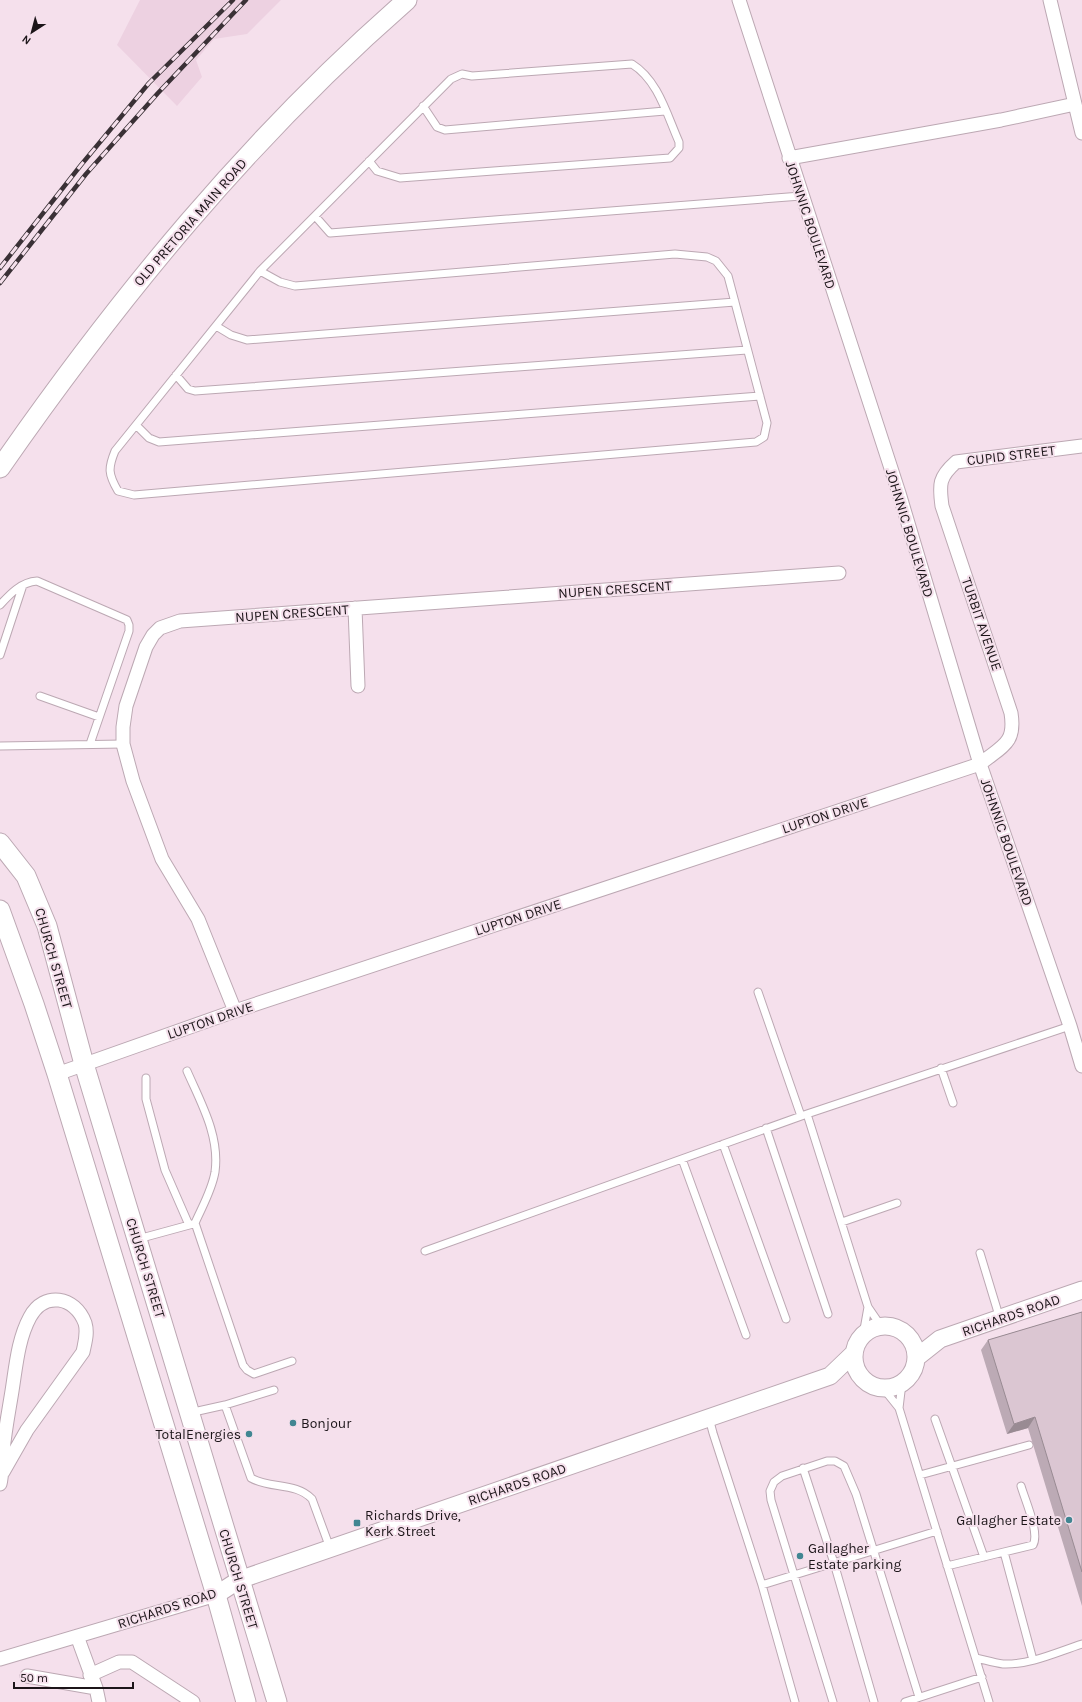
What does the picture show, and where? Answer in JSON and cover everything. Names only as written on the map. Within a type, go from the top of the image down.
[{"type":"main road","name":"OLD PRETORIA MAIN ROAD","points":[[0,468],[97,333],[153,262],[199,208],[247,155],[320,81],[407,0]]},
{"type":"main road","name":"CHURCH STREET","points":[[0,843],[23,872],[47,926],[84,1064],[277,1702]]},
{"type":"main road","name":"CHURCH STREET","points":[[0,910],[34,1004],[57,1074],[216,1595],[246,1702]]},
{"type":"street","name":"JOHNNIC BOULEVARD","points":[[738,0],[899,493],[980,764],[1070,1026],[1082,1066]]},
{"type":"street","points":[[1050,0],[1082,133]]},
{"type":"street","points":[[789,158],[1001,120],[1075,104]]},
{"type":"street","name":"CUPID STREET","points":[[944,472],[956,462],[970,459],[1082,446]]},
{"type":"street","name":"TURBIT AVENUE","points":[[944,472],[940,487],[942,506],[1006,695],[1014,728],[1006,743],[980,764]]},
{"type":"street","name":"NUPEN CRESCENT","points":[[235,1011],[198,919],[168,871],[160,854],[132,777],[123,744],[124,719],[132,685],[149,641],[163,626],[180,621],[838,573]]},
{"type":"street","points":[[355,608],[358,686]]},
{"type":"street","name":"LUPTON DRIVE","points":[[57,1074],[235,1011],[980,764]]},
{"type":"street","name":"RICHARDS ROAD","points":[[916,1358],[940,1339],[1082,1290]]},
{"type":"street","points":[[53,1298],[68,1303],[78,1311],[85,1323],[87,1337],[83,1352],[27,1430],[1,1478],[4,1416],[23,1334],[30,1316],[42,1302],[53,1298]]},
{"type":"street","points":[[881,1326],[892,1326],[902,1331],[910,1338],[915,1347],[915,1368],[910,1376],[902,1383],[893,1387],[883,1388],[873,1385],[865,1380],[856,1368],[854,1353],[857,1343],[863,1335],[871,1329],[881,1326]]},
{"type":"street","name":"RICHARDS ROAD","points":[[910,1338],[940,1339]]},
{"type":"street","name":"RICHARDS ROAD","points":[[0,1659],[216,1595],[239,1580],[830,1376],[854,1353]]},
{"type":"street","name":"RICHARDS ROAD","points":[[830,1376],[865,1380]]},
{"type":"street","points":[[77,1636],[96,1688],[99,1702]]},
{"type":"street","points":[[90,1675],[119,1662],[132,1662],[193,1702]]},
{"type":"street","points":[[27,1676],[96,1688]]},
{"type":"lane","points":[[260,271],[280,282],[295,286],[682,255],[707,257],[716,261],[728,276],[767,423],[764,437],[756,442],[134,495],[118,491],[112,481],[109,467],[115,451],[176,375],[260,271],[451,78],[462,74],[472,76],[632,64],[643,70],[651,80],[679,142],[679,148],[670,158],[400,178],[377,171],[369,161]]},
{"type":"lane","points":[[423,106],[437,127],[445,130],[665,112]]},
{"type":"lane","points":[[315,216],[330,233],[801,196]]},
{"type":"lane","points":[[216,326],[231,335],[248,340],[734,302]]},
{"type":"lane","points":[[176,375],[188,388],[195,391],[747,350]]},
{"type":"lane","points":[[136,425],[149,438],[159,442],[760,396]]},
{"type":"lane","points":[[0,605],[10,594],[23,585],[37,581],[127,620],[129,624],[129,631],[90,744]]},
{"type":"lane","points":[[0,655],[23,585]]},
{"type":"lane","points":[[40,696],[99,716]]},
{"type":"lane","points":[[0,746],[123,744]]},
{"type":"lane","points":[[758,992],[842,1222],[868,1307],[881,1326]]},
{"type":"lane","points":[[425,1252],[766,1128],[941,1068],[1070,1026]]},
{"type":"lane","points":[[941,1068],[953,1103]]},
{"type":"lane","points":[[137,1240],[192,1224],[208,1194],[215,1173],[216,1148],[212,1132],[187,1071]]},
{"type":"lane","points":[[146,1078],[146,1099],[165,1170],[192,1224],[247,1370],[254,1374],[292,1361]]},
{"type":"lane","points":[[766,1128],[828,1314]]},
{"type":"lane","points":[[723,1144],[786,1319]]},
{"type":"lane","points":[[682,1159],[746,1334]]},
{"type":"lane","points":[[842,1222],[898,1203]]},
{"type":"lane","points":[[980,1253],[1000,1319]]},
{"type":"lane","points":[[863,1335],[868,1307]]},
{"type":"lane","points":[[899,1408],[902,1383]]},
{"type":"lane","points":[[883,1388],[899,1408],[989,1702]]},
{"type":"lane","points":[[189,1413],[225,1405],[274,1390]]},
{"type":"lane","points":[[225,1405],[251,1478],[261,1483],[301,1490],[312,1498],[330,1548]]},
{"type":"lane","points":[[709,1417],[762,1585],[795,1702]]},
{"type":"lane","points":[[935,1419],[950,1466],[984,1557]]},
{"type":"lane","points":[[920,1475],[1028,1445]]},
{"type":"lane","points":[[833,1702],[771,1500],[770,1490],[774,1482],[778,1479],[803,1468],[826,1461],[835,1461],[844,1466],[856,1494],[920,1697]]},
{"type":"lane","points":[[803,1468],[834,1563],[874,1702]]},
{"type":"lane","points":[[947,1566],[1033,1545],[1035,1541],[1035,1530],[1021,1486]]},
{"type":"lane","points":[[762,1585],[794,1576],[874,1549],[937,1531]]},
{"type":"lane","points":[[1004,1552],[1033,1660]]},
{"type":"lane","points":[[976,1658],[1003,1664],[1033,1660],[1082,1644]]},
{"type":"lane","points":[[905,1702],[982,1677]]},
{"type":"shaded area","points":[[140,0],[281,0],[247,34],[214,39],[196,60],[202,77],[177,106],[117,45]]},
{"type":"building","name":"Gallagher Estate","points":[[1082,1312],[1082,1572],[1035,1417],[1014,1424],[988,1340]]},
{"type":"railway","points":[[0,268],[81,165],[149,83],[233,0]]},
{"type":"railway","points":[[0,283],[86,174],[158,93],[246,0]]},
{"type":"place","name":"Bonjour","points":[[293,1423]]},
{"type":"place","name":"TotalEnergies","points":[[249,1434]]},
{"type":"place","name":"Gallagher Estate","points":[[1069,1520]]},
{"type":"place","name":"Richards Drive, Kerk Street","points":[[357,1523]]},
{"type":"place","name":"Gallagher Estate parking","points":[[800,1556]]}]
